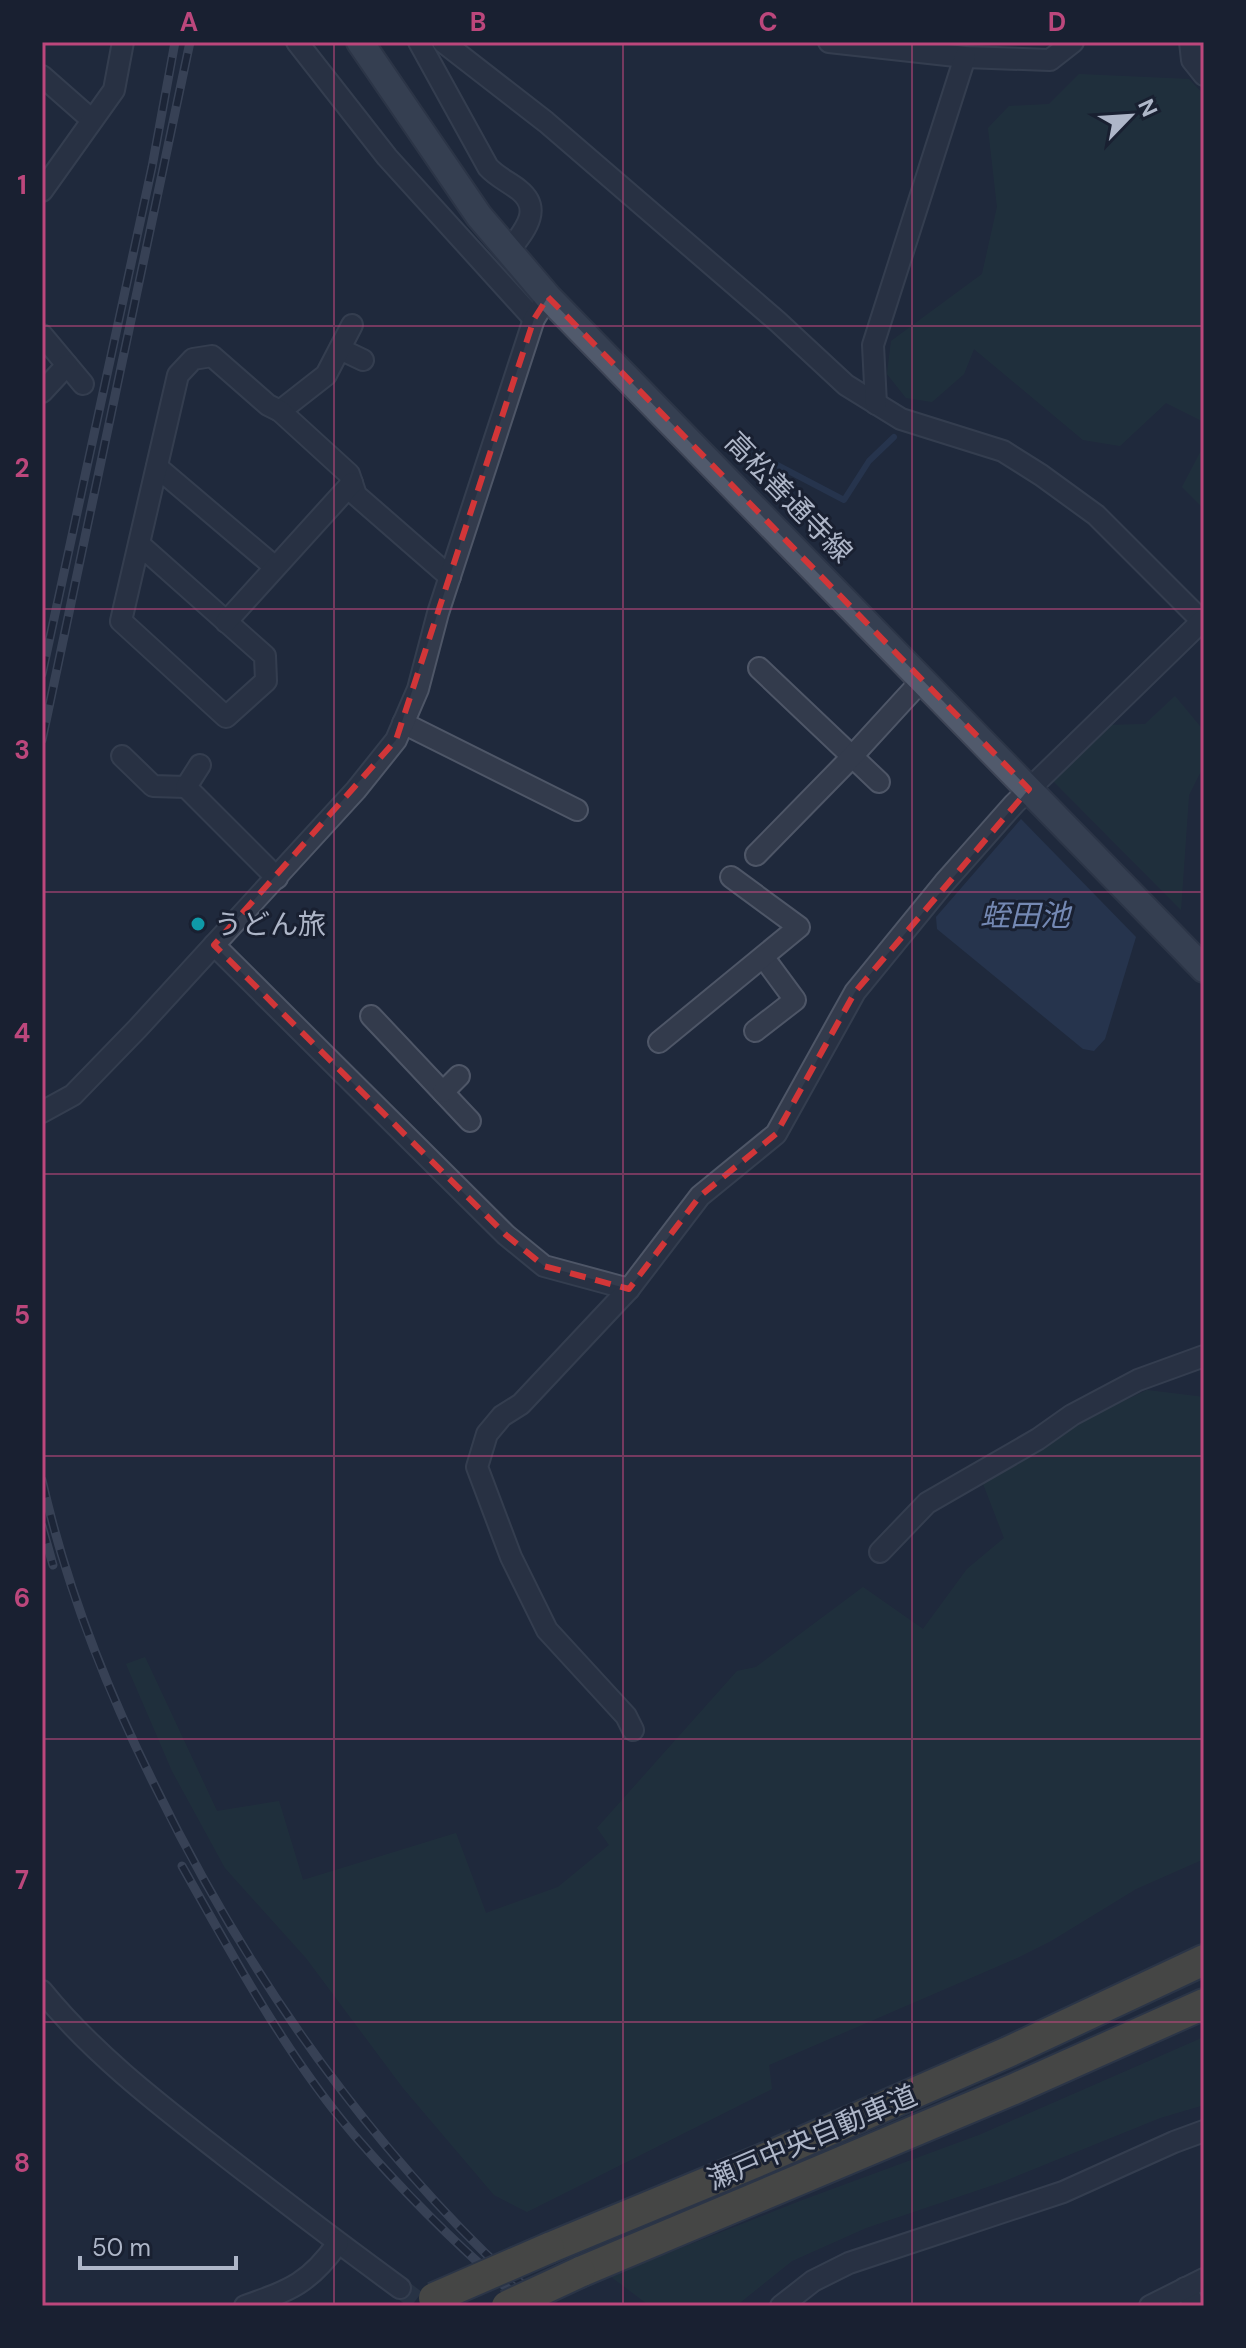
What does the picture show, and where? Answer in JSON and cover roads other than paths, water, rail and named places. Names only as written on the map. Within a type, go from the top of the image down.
[{"type":"highway","name":"瀬戸中央自動車道","points":[[417,2297],[549,2248],[768,2157],[1008,2052],[1204,1960]]},
{"type":"highway","name":"瀬戸中央自動車道","points":[[507,2306],[1204,2004]]},
{"type":"main road","name":"高松善通寺線","points":[[360,42],[479,216],[548,297],[1204,969]]},
{"type":"street","points":[[42,191],[114,90],[123,42]]},
{"type":"street","points":[[297,42],[387,157],[534,319]]},
{"type":"street","points":[[419,42],[488,167],[521,191],[530,202],[530,222],[509,251]]},
{"type":"street","points":[[443,42],[546,122],[777,321],[846,385],[901,419],[1003,451],[1041,475],[1096,515],[1203,622],[1029,789],[944,883],[855,992],[776,1134],[700,1196],[629,1289],[521,1404],[502,1416],[487,1434],[477,1467],[511,1557],[547,1630],[626,1716],[633,1730]]},
{"type":"street","points":[[829,42],[965,57],[1050,60],[1073,42]]},
{"type":"street","points":[[1190,42],[1192,60],[1204,75]]},
{"type":"street","points":[[876,404],[873,345],[965,57]]},
{"type":"street","points":[[42,76],[92,120]]},
{"type":"street","points":[[42,1112],[73,1095],[277,878],[396,740],[418,689],[450,577],[534,319],[548,297]]},
{"type":"street","points":[[280,411],[326,375],[352,325]]},
{"type":"street","points":[[42,335],[83,384]]},
{"type":"street","points":[[340,349],[363,360]]},
{"type":"street","points":[[139,544],[265,656],[266,681],[226,717],[121,621],[178,375],[193,359],[212,356],[268,405],[280,411],[349,474],[356,495],[450,577]]},
{"type":"street","points":[[42,392],[67,365]]},
{"type":"street","points":[[157,467],[275,567]]},
{"type":"street","points":[[226,622],[352,483]]},
{"type":"street","points":[[759,668],[879,782]]},
{"type":"street","points":[[756,855],[922,680]]},
{"type":"street","points":[[403,723],[577,810]]},
{"type":"street","points":[[122,756],[153,786],[186,787],[277,878]]},
{"type":"street","points":[[186,787],[200,765]]},
{"type":"street","points":[[659,1042],[799,927],[731,877]]},
{"type":"street","points":[[214,945],[506,1235],[544,1266],[629,1289]]},
{"type":"street","points":[[755,1031],[795,1000],[764,958]]},
{"type":"street","points":[[371,1016],[470,1121]]},
{"type":"street","points":[[443,1092],[459,1076]]},
{"type":"street","points":[[880,1552],[927,1503],[1038,1439],[1072,1415],[1138,1380],[1204,1356]]},
{"type":"street","points":[[42,1991],[91,2043],[143,2090],[338,2243],[417,2297]]},
{"type":"street","points":[[781,2306],[813,2281],[849,2263],[1063,2192],[1204,2131]]},
{"type":"street","points":[[245,2306],[301,2283],[324,2264],[338,2243]]},
{"type":"street","points":[[1150,2306],[1195,2291]]},
{"type":"water","name":"蛭田池","points":[[1021,819],[1136,937],[1105,1039],[1094,1051],[1083,1049],[937,929],[936,917]]},
{"type":"waterway","points":[[746,440],[762,457],[844,500],[869,461],[894,437]]},
{"type":"tunnel","points":[[400,2288],[424,2306]]},
{"type":"railway","points":[[42,674],[152,167],[175,42]]},
{"type":"railway","points":[[42,740],[190,42]]},
{"type":"railway","points":[[42,1480],[75,1598],[120,1712],[188,1850],[260,1974],[300,2033],[387,2147],[485,2253],[551,2306]]},
{"type":"railway","points":[[42,1526],[53,1565]]},
{"type":"railway","points":[[182,1866],[262,2005],[330,2105],[416,2203],[528,2306]]},
{"type":"place","name":"うどん旅","points":[[198,924]]}]
